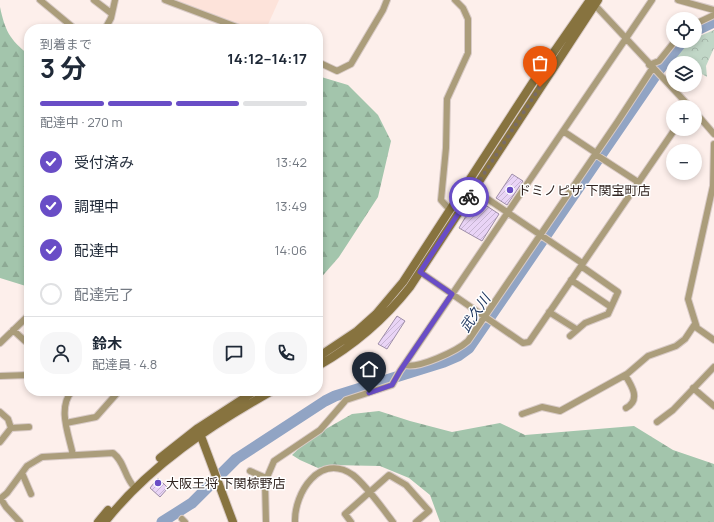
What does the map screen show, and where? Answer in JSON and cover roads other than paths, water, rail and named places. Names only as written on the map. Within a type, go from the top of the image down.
[{"type":"main road","points":[[323,354],[357,331],[390,298],[413,268],[533,82],[593,1]]},
{"type":"main road","points":[[323,363],[345,350],[364,336],[396,304],[420,272],[475,189],[593,1]]},
{"type":"main road","points":[[98,522],[179,442],[200,432],[248,396]]},
{"type":"main road","points":[[200,432],[233,522]]},
{"type":"main road","points":[[106,522],[133,486]]},
{"type":"street","points":[[40,0],[69,24]]},
{"type":"street","points":[[94,0],[111,13]]},
{"type":"street","points":[[107,24],[115,0]]},
{"type":"street","points":[[166,0],[229,24]]},
{"type":"street","points":[[323,64],[336,71],[351,64],[383,10],[386,0]]},
{"type":"street","points":[[450,210],[441,200],[446,148],[447,99],[468,53],[468,19],[464,8],[455,0]]},
{"type":"street","points":[[266,522],[266,478],[274,461],[320,430],[346,400],[392,385],[452,294],[652,0]]},
{"type":"street","points":[[678,0],[714,10]]},
{"type":"street","points":[[593,1],[652,68],[683,100]]},
{"type":"street","points":[[702,21],[714,15]]},
{"type":"street","points":[[405,365],[408,366],[426,361],[458,350],[468,342],[596,154],[652,68],[669,48]]},
{"type":"street","points":[[702,120],[714,134]]},
{"type":"street","points":[[563,131],[638,182]]},
{"type":"street","points":[[420,272],[523,343],[529,342],[670,136]]},
{"type":"street","points":[[714,144],[713,186],[688,299],[695,324],[700,332],[714,340]]},
{"type":"street","points":[[467,185],[549,240],[618,292],[608,314],[592,318],[576,329],[570,336]]},
{"type":"street","points":[[571,280],[611,307]]},
{"type":"street","points":[[549,312],[576,329]]},
{"type":"street","points":[[0,343],[24,320]]},
{"type":"street","points":[[522,414],[542,407],[560,411],[625,375],[648,356],[671,348],[682,341],[695,324]]},
{"type":"street","points":[[14,330],[24,340]]},
{"type":"street","points":[[657,422],[673,410],[714,367]]},
{"type":"street","points":[[0,376],[24,375]]},
{"type":"street","points":[[625,375],[634,389],[634,399],[626,408]]},
{"type":"street","points":[[693,388],[714,406]]},
{"type":"street","points":[[69,396],[65,402],[66,422],[73,455]]},
{"type":"street","points":[[66,422],[96,417],[115,396]]},
{"type":"street","points":[[0,412],[8,419],[11,428]]},
{"type":"street","points":[[0,442],[11,428],[29,427]]},
{"type":"street","points":[[20,522],[0,499],[27,466],[42,457],[113,453],[121,461],[128,480],[133,486]]},
{"type":"street","points":[[295,522],[296,510],[304,488],[318,473],[332,469],[346,472],[357,479],[393,522]]},
{"type":"street","points":[[250,471],[266,478]]},
{"type":"street","points":[[22,473],[31,494]]},
{"type":"street","points":[[351,522],[344,514],[389,475],[406,485],[429,511],[416,522]]},
{"type":"waterway","name":"武久川","points":[[702,28],[714,22]]},
{"type":"waterway","name":"武久川","points":[[162,522],[192,503],[236,459],[325,401],[335,396],[444,362],[458,356],[469,348],[660,69],[677,48]]},
{"type":"place","name":"ドミノピザ 下関宝町店","points":[[510,190]]},
{"type":"place","name":"大阪王将 下関椋野店","points":[[158,483]]}]
